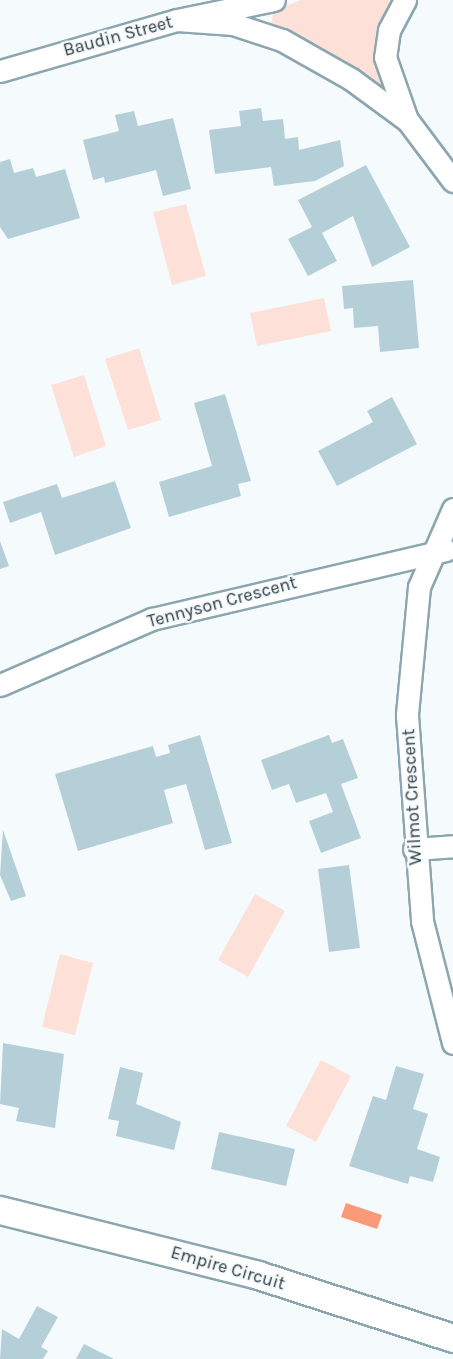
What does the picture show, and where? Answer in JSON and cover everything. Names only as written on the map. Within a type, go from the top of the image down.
[{"type":"street","name":"Baudin Street","points":[[0,71],[177,20],[273,0]]},
{"type":"street","points":[[405,0],[390,30],[385,57],[408,121]]},
{"type":"street","points":[[177,20],[232,24],[282,40],[351,79],[408,121],[453,181]]},
{"type":"street","name":"Wilmot Crescent","points":[[453,509],[445,550],[419,587],[410,647],[408,780],[414,849],[436,994],[453,1043]]},
{"type":"street","name":"Tennyson Crescent","points":[[0,685],[152,619],[445,550]]},
{"type":"street","points":[[414,849],[453,846]]},
{"type":"street","name":"Empire Circuit","points":[[0,1210],[258,1275],[453,1338]]},
{"type":"shaded area","points":[[301,0],[392,0],[377,27],[373,58],[389,95],[272,23],[273,11]]},
{"type":"shaded area","points":[[186,204],[206,276],[172,285],[153,212]]},
{"type":"shaded area","points":[[324,298],[331,331],[257,346],[250,313]]},
{"type":"shaded area","points":[[139,348],[161,420],[128,430],[105,359]]},
{"type":"shaded area","points":[[84,375],[106,446],[74,457],[51,385]]},
{"type":"shaded area","points":[[255,894],[285,911],[248,977],[218,960]]},
{"type":"shaded area","points":[[60,954],[93,963],[75,1035],[42,1027]]},
{"type":"shaded area","points":[[321,1060],[351,1076],[316,1142],[286,1126]]},
{"type":"shaded area","points":[[346,1203],[382,1215],[377,1229],[341,1217]]},
{"type":"building","points":[[261,108],[263,121],[283,119],[285,139],[298,137],[299,150],[340,140],[344,166],[315,181],[274,186],[271,167],[215,174],[209,130],[241,126],[239,111]]},
{"type":"building","points":[[134,111],[138,126],[173,118],[191,189],[163,196],[156,170],[105,183],[104,177],[93,180],[83,140],[119,131],[115,115]]},
{"type":"building","points":[[10,159],[14,173],[33,168],[36,177],[65,169],[80,218],[8,239],[0,227],[0,162]]},
{"type":"building","points":[[366,165],[410,247],[372,267],[353,216],[322,233],[337,261],[308,276],[288,239],[312,227],[298,200]]},
{"type":"building","points":[[413,280],[419,348],[380,352],[378,326],[354,328],[353,308],[344,309],[342,286]]},
{"type":"building","points":[[225,394],[251,481],[238,484],[241,496],[169,517],[159,482],[212,466],[194,403]]},
{"type":"building","points":[[392,397],[417,444],[337,486],[318,451],[373,422],[367,411]]},
{"type":"building","points":[[115,481],[131,528],[55,555],[41,512],[10,523],[3,502],[57,484],[62,498]]},
{"type":"building","points":[[0,541],[9,566],[0,569]]},
{"type":"building","points":[[200,735],[232,843],[205,850],[186,784],[164,790],[173,823],[78,851],[55,774],[153,746],[156,757],[170,753],[168,745]]},
{"type":"building","points":[[329,735],[332,743],[343,739],[358,778],[341,784],[361,838],[321,853],[309,821],[333,812],[326,793],[296,803],[289,784],[272,790],[261,760]]},
{"type":"building","points":[[3,830],[26,896],[11,901],[0,875]]},
{"type":"building","points":[[349,865],[360,948],[329,952],[318,869]]},
{"type":"building","points":[[3,1043],[64,1054],[55,1128],[16,1121],[19,1108],[0,1104]]},
{"type":"building","points":[[396,1066],[424,1074],[413,1109],[428,1114],[417,1149],[440,1157],[433,1182],[410,1176],[408,1184],[349,1166],[373,1096],[386,1100]]},
{"type":"building","points":[[120,1067],[143,1073],[136,1104],[181,1122],[174,1150],[116,1136],[119,1121],[108,1119]]},
{"type":"building","points":[[219,1132],[295,1149],[286,1186],[211,1169]]},
{"type":"building","points":[[37,1306],[58,1317],[41,1347],[48,1351],[43,1359],[0,1359],[2,1329],[19,1339]]},
{"type":"building","points":[[84,1344],[114,1359],[76,1359]]}]
